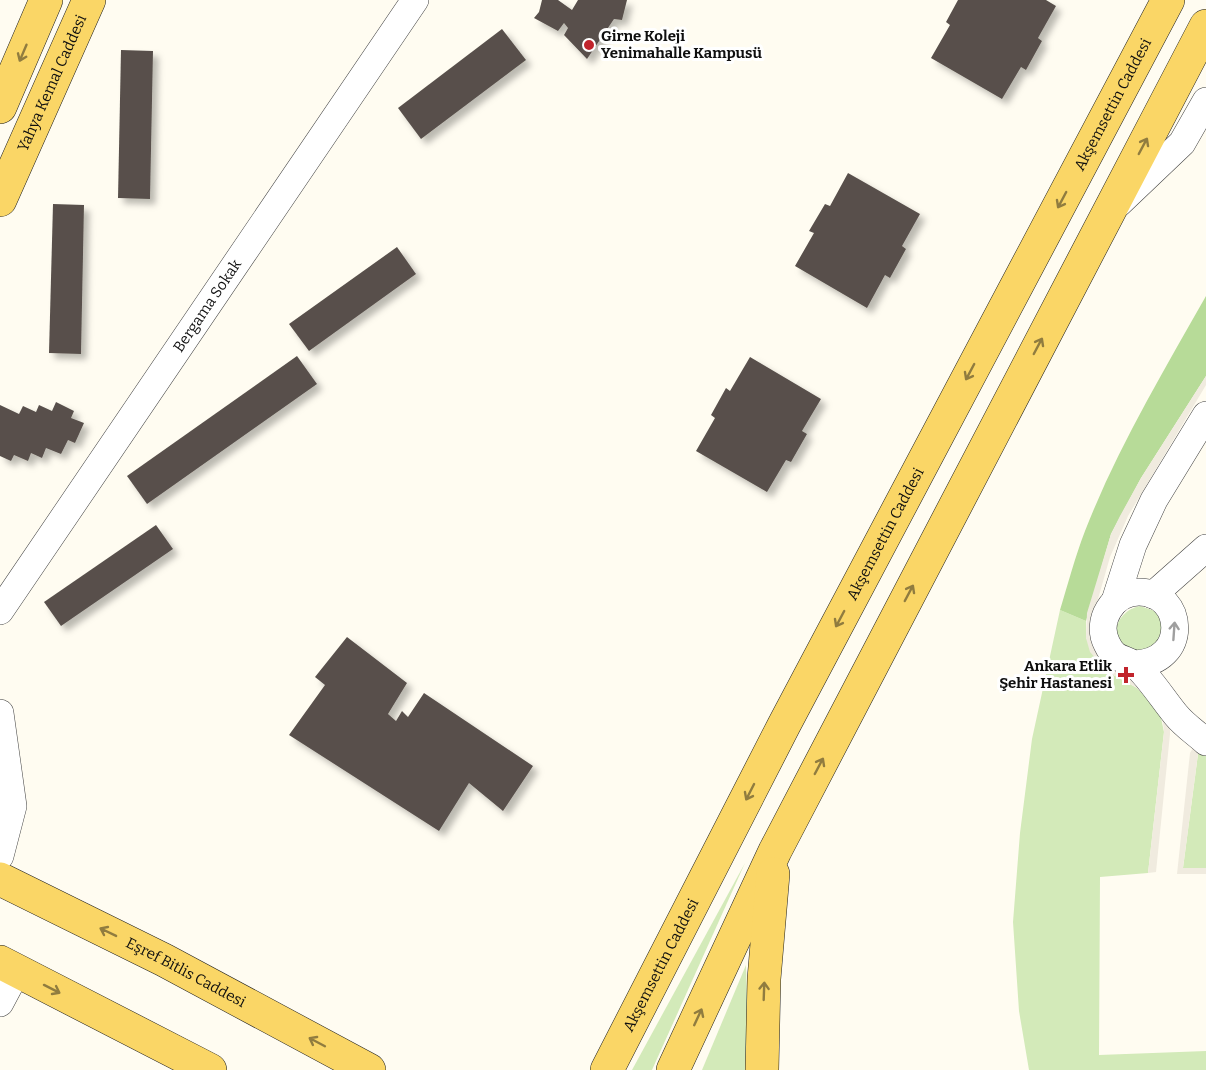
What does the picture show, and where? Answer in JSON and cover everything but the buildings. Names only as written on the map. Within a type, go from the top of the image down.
[{"type":"main road","points":[[0,107],[46,0]]},
{"type":"main road","name":"Yahya Kemal Caddesi","points":[[0,200],[89,0]]},
{"type":"main road","name":"Akşemsettin Caddesi","points":[[607,1070],[784,725],[1168,0]]},
{"type":"main road","points":[[673,1070],[775,851],[1206,26]]},
{"type":"main road","points":[[762,1070],[764,979],[775,851]]},
{"type":"main road","name":"Eşref Bitlis Caddesi","points":[[0,879],[164,960],[369,1070]]},
{"type":"main road","points":[[8,966],[210,1070]]},
{"type":"street","name":"Bergama Sokak","points":[[0,611],[415,0]]},
{"type":"street","points":[[1106,216],[1182,143],[1206,101]]},
{"type":"street","points":[[1115,601],[1133,545],[1154,500],[1206,415]]},
{"type":"street","points":[[1153,595],[1206,548]]},
{"type":"street","points":[[1137,592],[1153,595],[1169,607],[1174,618],[1173,642],[1158,660],[1146,664],[1123,661],[1114,654],[1103,633],[1103,621],[1108,610],[1115,601],[1126,594],[1137,592]]},
{"type":"street","points":[[1134,664],[1177,717],[1206,742]]},
{"type":"street","points":[[0,713],[13,806],[0,856]]},
{"type":"street","points":[[0,1003],[8,966]]},
{"type":"green space","points":[[1206,296],[1206,376],[1141,478],[1111,534],[1086,621],[1060,610],[1081,541],[1111,470]]},
{"type":"green space","points":[[1140,606],[1155,611],[1163,624],[1157,646],[1135,652],[1124,646],[1118,639],[1117,626],[1123,615]]},
{"type":"green space","points":[[1060,610],[1086,621],[1086,638],[1108,672],[1137,688],[1147,698],[1160,713],[1164,732],[1148,873],[1100,877],[1099,1055],[1206,1051],[1206,1070],[1029,1070],[1019,1011],[1013,922],[1020,833],[1032,739]]},
{"type":"green space","points":[[1198,754],[1206,755],[1206,868],[1183,868]]},
{"type":"green space","points":[[745,863],[652,1070],[632,1070]]},
{"type":"green space","points":[[746,965],[749,1070],[702,1070]]},
{"type":"shaded area","points":[[1206,376],[1206,385],[1128,516],[1110,557],[1092,620],[1110,667],[1130,677],[1170,724],[1156,872],[1148,873],[1164,732],[1163,723],[1160,713],[1137,688],[1108,672],[1090,652],[1086,638],[1087,613],[1111,534],[1120,516],[1141,478]]},
{"type":"shaded area","points":[[1193,748],[1200,753],[1198,754],[1183,868],[1206,868],[1206,874],[1177,874],[1190,753]]},
{"type":"place","name":"Girne Koleji Yenimahalle Kampusü","points":[[589,45]]},
{"type":"place","name":"Ankara Etlik Şehir Hastanesi","points":[[1126,675]]}]
